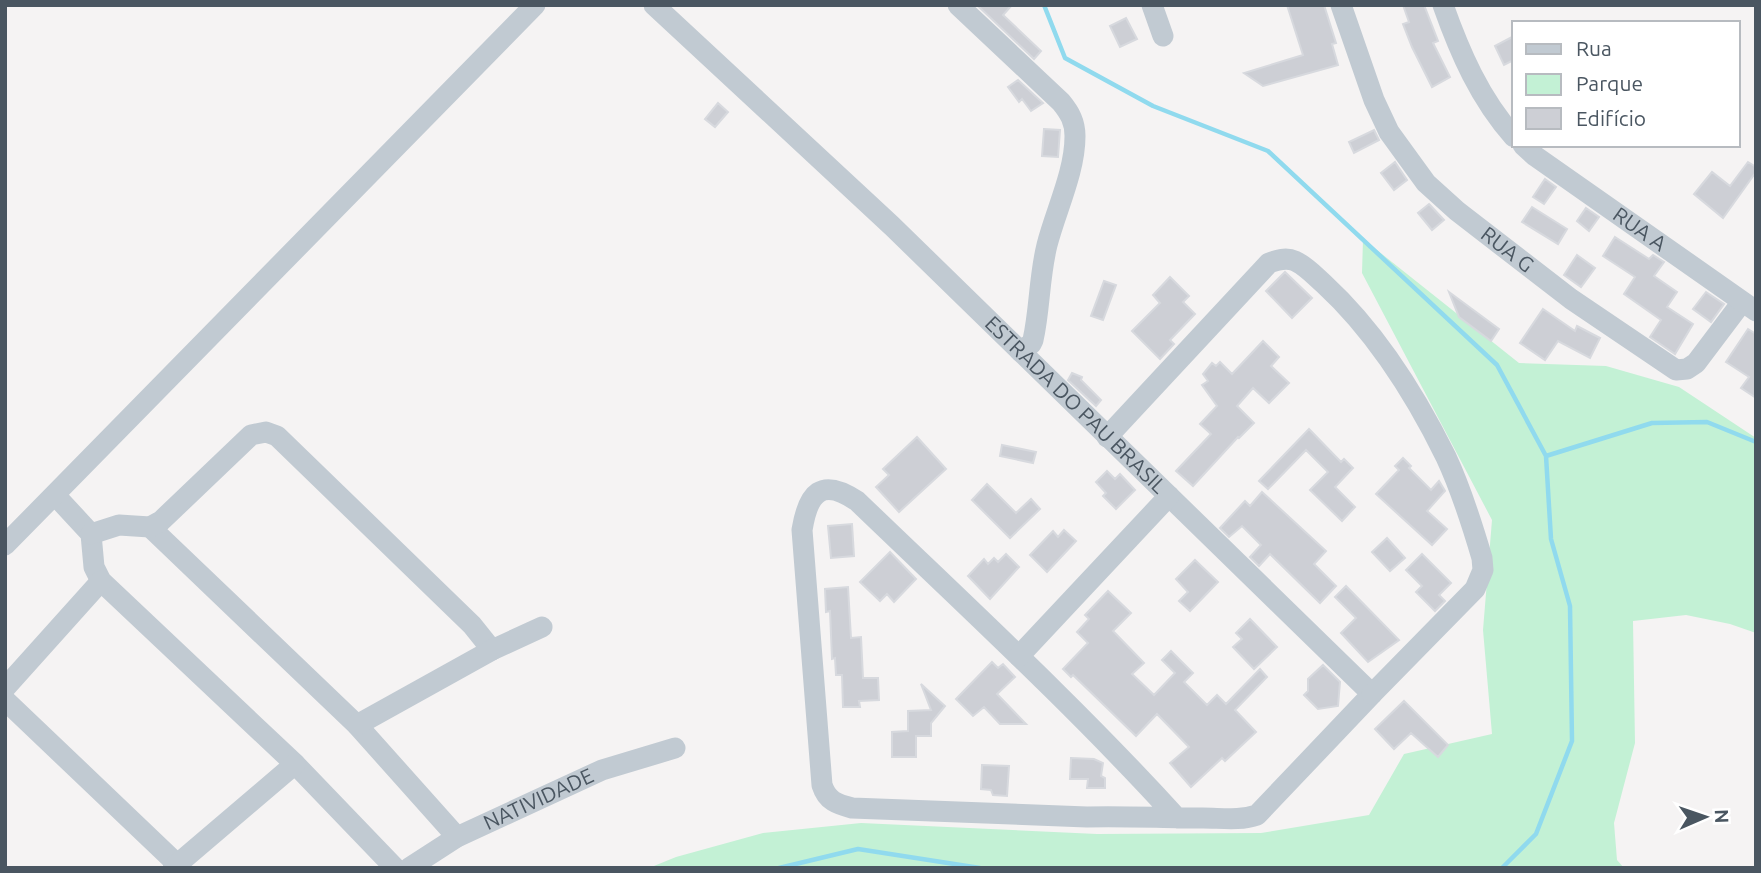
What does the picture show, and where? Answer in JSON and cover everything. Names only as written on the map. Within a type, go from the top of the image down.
[{"type":"street","points":[[5,545],[535,5]]},
{"type":"street","name":"ESTRADA DO PAU BRASIL","points":[[654,5],[892,226],[1372,694]]},
{"type":"street","points":[[958,5],[1061,102],[1070,113],[1074,124],[1074,153],[1047,245],[1038,289],[1033,340],[1020,351]]},
{"type":"street","points":[[1152,5],[1163,36]]},
{"type":"street","name":"RUA G","points":[[1341,5],[1374,100],[1389,132],[1426,183],[1457,211],[1571,299],[1676,370],[1687,369],[1696,363],[1749,306]]},
{"type":"street","points":[[1443,5],[1455,41],[1478,86],[1497,118],[1512,135]]},
{"type":"street","name":"RUA A","points":[[1525,147],[1749,306]]},
{"type":"street","points":[[1107,436],[1269,263],[1281,259],[1295,261],[1341,300],[1364,326],[1423,413],[1447,460],[1482,558],[1483,570],[1475,589],[1257,815],[1249,818],[1177,818],[1117,816],[1087,817],[852,808],[830,800],[822,785],[802,530],[810,499],[818,492],[838,489],[857,501],[1018,656],[1136,773],[1177,818]]},
{"type":"street","points":[[91,534],[119,525],[150,527],[161,522],[251,435],[266,432],[277,436],[472,625],[492,650]]},
{"type":"street","points":[[55,495],[91,534],[94,568],[101,581],[295,764],[395,868]]},
{"type":"street","points":[[1018,656],[1169,496]]},
{"type":"street","points":[[150,527],[357,725],[457,837]]},
{"type":"street","points":[[5,688],[101,581]]},
{"type":"street","points":[[357,725],[492,650],[542,627]]},
{"type":"street","points":[[5,701],[175,866],[295,764]]},
{"type":"street","name":"NATIVIDADE","points":[[409,868],[457,837],[603,770],[675,748]]},
{"type":"street","points":[[1117,816],[1138,798],[1140,785],[1136,773]]},
{"type":"green space","points":[[1363,239],[1519,363],[1606,366],[1679,387],[1756,438],[1756,633],[1730,624],[1686,615],[1633,621],[1635,743],[1614,823],[1617,860],[1624,868],[649,868],[676,857],[763,833],[861,823],[1097,834],[1261,833],[1369,815],[1404,754],[1492,734],[1483,630],[1492,520],[1362,273]]},
{"type":"building","points":[[977,5],[1012,5],[1003,15],[1041,51],[1034,59]]},
{"type":"building","points":[[1287,5],[1324,5],[1336,43],[1332,44],[1338,65],[1263,86],[1244,73],[1303,55]]},
{"type":"building","points":[[1403,5],[1424,5],[1438,41],[1433,43],[1450,77],[1432,87],[1403,24],[1409,22]]},
{"type":"building","points":[[1126,18],[1137,39],[1120,47],[1110,26]]},
{"type":"building","points":[[1512,37],[1512,61],[1504,65],[1495,46]]},
{"type":"building","points":[[1018,80],[1043,103],[1031,111],[1022,99],[1019,102],[1008,87]]},
{"type":"building","points":[[718,103],[728,112],[715,127],[705,119]]},
{"type":"building","points":[[1044,129],[1060,130],[1058,157],[1042,156]]},
{"type":"building","points":[[1374,130],[1379,140],[1354,153],[1349,142]]},
{"type":"building","points":[[1395,162],[1407,180],[1394,190],[1381,173]]},
{"type":"building","points":[[1748,162],[1756,167],[1756,172],[1723,218],[1694,194],[1712,172],[1730,186]]},
{"type":"building","points":[[1545,179],[1556,187],[1544,204],[1533,197]]},
{"type":"building","points":[[1429,204],[1444,220],[1432,230],[1418,213]]},
{"type":"building","points":[[1532,207],[1567,229],[1558,244],[1522,222]]},
{"type":"building","points":[[1586,208],[1599,217],[1589,231],[1577,221]]},
{"type":"building","points":[[1615,237],[1649,259],[1653,255],[1664,262],[1654,276],[1677,292],[1667,307],[1693,324],[1675,354],[1650,337],[1661,320],[1624,294],[1635,277],[1603,256]]},
{"type":"building","points":[[1577,255],[1595,268],[1581,287],[1564,275]]},
{"type":"building","points":[[1285,272],[1312,298],[1292,318],[1266,291]]},
{"type":"building","points":[[1170,277],[1189,296],[1183,302],[1195,314],[1170,340],[1174,344],[1160,359],[1132,331],[1160,303],[1153,295]]},
{"type":"building","points":[[1104,281],[1116,285],[1103,320],[1091,316]]},
{"type":"building","points":[[1449,292],[1499,329],[1491,341],[1459,317]]},
{"type":"building","points":[[1706,292],[1724,304],[1711,322],[1693,309]]},
{"type":"building","points":[[1543,309],[1575,331],[1577,326],[1600,338],[1590,358],[1558,341],[1545,360],[1520,343]]},
{"type":"building","points":[[1748,329],[1756,334],[1756,398],[1741,388],[1749,377],[1726,362]]},
{"type":"building","points":[[1263,341],[1279,357],[1271,366],[1289,383],[1269,403],[1253,388],[1237,406],[1254,423],[1193,486],[1176,471],[1211,434],[1200,424],[1217,406],[1202,385],[1208,381],[1203,374],[1212,363],[1216,366],[1220,362],[1232,374]]},
{"type":"building","points":[[1072,373],[1082,377],[1081,380],[1101,400],[1096,406],[1068,380]]},
{"type":"building","points":[[1309,429],[1341,462],[1344,459],[1353,468],[1335,487],[1355,507],[1342,521],[1310,490],[1328,472],[1306,450],[1268,489],[1259,481]]},
{"type":"building","points":[[917,437],[946,469],[899,512],[876,487],[889,475],[883,469]]},
{"type":"building","points":[[1002,445],[1036,452],[1033,463],[1000,456]]},
{"type":"building","points":[[1403,458],[1431,490],[1439,481],[1445,491],[1427,511],[1447,529],[1432,545],[1376,494],[1399,470],[1395,466]]},
{"type":"building","points":[[1107,471],[1115,479],[1120,474],[1135,490],[1116,509],[1103,496],[1106,493],[1096,482]]},
{"type":"building","points":[[987,484],[1016,513],[1031,499],[1040,509],[1010,538],[972,500]]},
{"type":"building","points":[[1262,492],[1326,551],[1314,564],[1336,586],[1320,603],[1270,554],[1259,566],[1250,557],[1261,545],[1242,526],[1229,537],[1220,528],[1245,501],[1250,506]]},
{"type":"building","points":[[852,524],[854,556],[831,558],[828,526]]},
{"type":"building","points":[[1064,530],[1076,541],[1047,572],[1030,555],[1053,531],[1058,537]]},
{"type":"building","points":[[1387,538],[1405,558],[1390,571],[1372,552]]},
{"type":"building","points":[[890,552],[916,579],[894,602],[887,594],[880,601],[860,582]]},
{"type":"building","points":[[1006,554],[1019,567],[990,599],[968,576],[984,559],[988,564],[994,558],[998,562]]},
{"type":"building","points":[[1422,554],[1451,583],[1439,595],[1445,601],[1435,611],[1416,592],[1422,586],[1406,570]]},
{"type":"building","points":[[1195,560],[1218,582],[1190,611],[1179,601],[1188,592],[1176,579]]},
{"type":"building","points":[[1346,586],[1399,640],[1368,662],[1341,633],[1356,618],[1335,597]]},
{"type":"building","points":[[848,587],[851,638],[861,637],[863,678],[878,678],[879,700],[859,701],[860,707],[843,707],[842,675],[836,675],[835,658],[832,659],[830,611],[826,612],[825,589]]},
{"type":"building","points":[[1108,591],[1131,613],[1113,631],[1144,663],[1132,674],[1154,695],[1175,673],[1162,660],[1171,651],[1193,673],[1184,682],[1207,705],[1217,695],[1226,704],[1260,669],[1267,677],[1235,710],[1256,732],[1225,761],[1222,758],[1191,787],[1170,763],[1189,747],[1157,714],[1136,736],[1073,675],[1071,677],[1063,669],[1088,643],[1077,632],[1089,619],[1085,615]]},
{"type":"building","points":[[1250,619],[1277,647],[1254,669],[1233,647],[1242,639],[1236,633]]},
{"type":"building","points":[[992,662],[998,668],[1003,664],[1015,677],[997,694],[1026,724],[1000,724],[984,707],[973,716],[956,699]]},
{"type":"building","points":[[1323,665],[1340,682],[1338,706],[1318,709],[1304,695],[1308,691],[1308,679]]},
{"type":"building","points":[[921,684],[945,706],[931,723],[931,736],[916,736],[916,757],[892,757],[892,732],[908,731],[908,711],[931,710]]},
{"type":"building","points":[[1404,701],[1448,745],[1438,757],[1411,733],[1394,749],[1375,729]]},
{"type":"building","points":[[1071,758],[1094,759],[1103,763],[1101,776],[1105,778],[1105,788],[1087,788],[1088,779],[1070,779]]},
{"type":"building","points":[[982,765],[1009,766],[1007,796],[993,795],[991,790],[981,789]]},
{"type":"waterway","points":[[1044,5],[1065,58],[1153,106],[1268,151],[1497,365],[1546,456],[1551,539],[1570,606],[1572,741],[1536,834],[1502,868]]},
{"type":"waterway","points":[[1546,456],[1652,423],[1707,422],[1756,442]]},
{"type":"waterway","points":[[779,868],[858,849],[980,868]]}]
